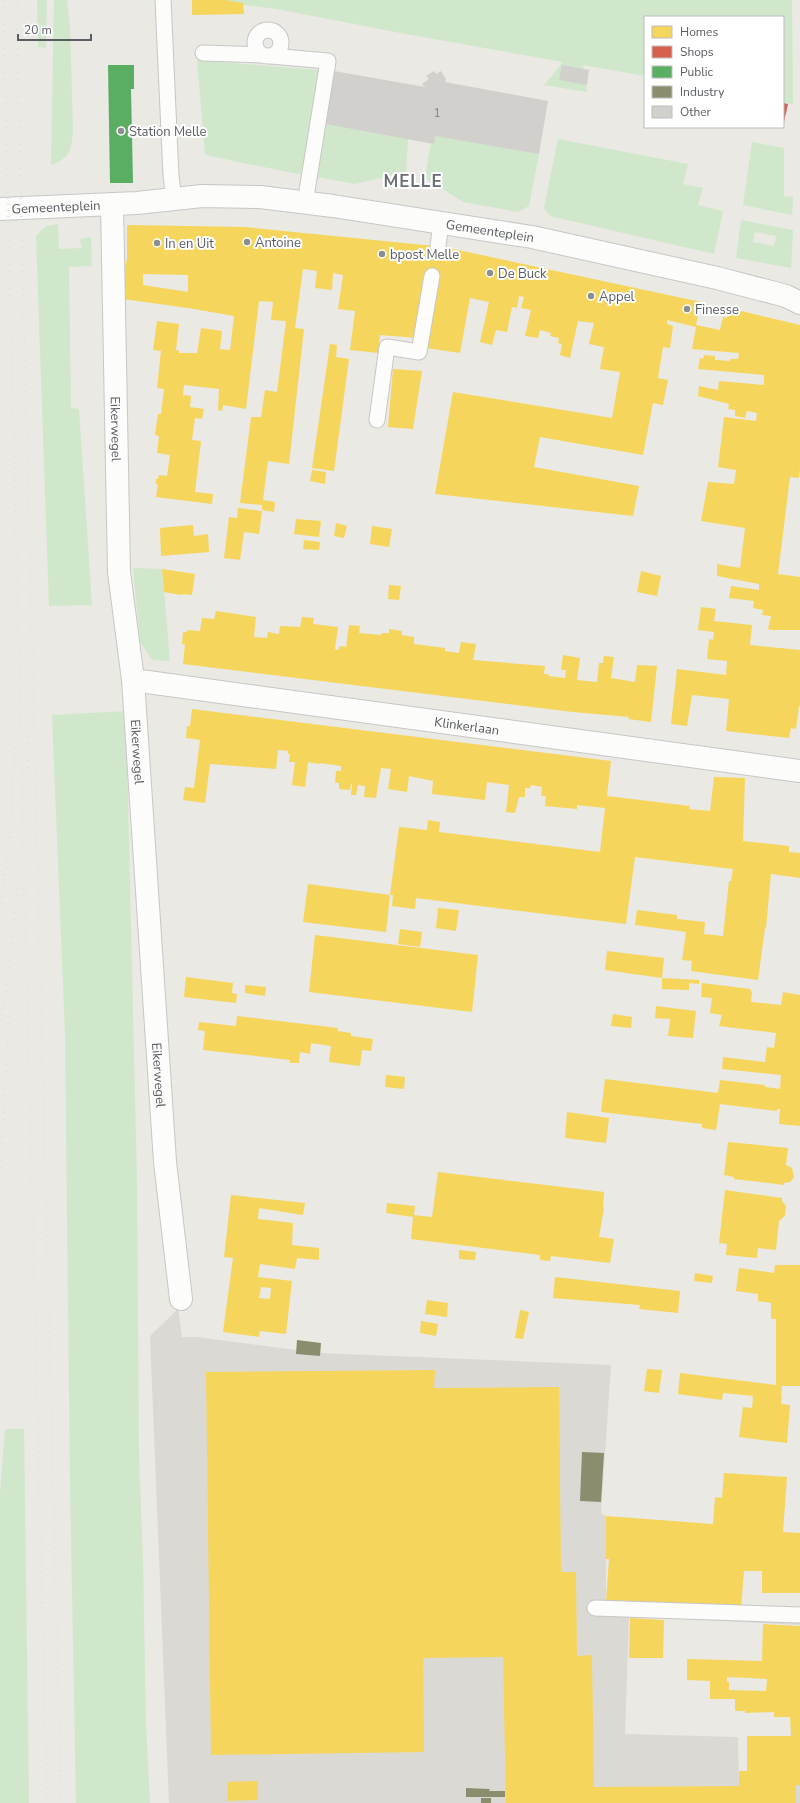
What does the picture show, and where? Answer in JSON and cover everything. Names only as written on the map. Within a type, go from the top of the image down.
[{"type":"street","name":"Gemeenteplein","points":[[0,209],[112,204],[231,195],[306,203],[532,237],[694,273],[786,296],[800,303]]},
{"type":"street","name":"Eikerwegel","points":[[112,204],[119,572],[133,680],[165,1162],[181,1299]]},
{"type":"street","name":"Klinkerlaan","points":[[133,680],[800,771]]},
{"type":"lane","points":[[163,0],[171,176],[174,199]]},
{"type":"lane","points":[[203,53],[328,61],[306,203]]},
{"type":"lane","points":[[438,246],[441,223]]},
{"type":"lane","points":[[377,420],[388,347],[419,352],[432,276]]},
{"type":"lane","points":[[595,1608],[800,1615]]},
{"type":"shaded area","points":[[178,1309],[182,1337],[196,1337],[319,1353],[611,1365],[601,1513],[606,1516],[606,1602],[800,1610],[800,1625],[629,1616],[625,1734],[738,1737],[739,1785],[800,1785],[800,1803],[169,1803],[150,1336]]},
{"type":"green space","points":[[37,0],[47,0],[46,48],[38,47]]},
{"type":"green space","points":[[54,0],[67,0],[70,25],[73,132],[70,149],[66,156],[62,160],[51,165]]},
{"type":"green space","points":[[225,0],[792,0],[793,104],[784,103],[784,16],[644,16],[644,76],[583,65],[587,92],[544,85],[563,62],[277,9],[225,3]]},
{"type":"green space","points":[[197,60],[318,70],[303,175],[205,155]]},
{"type":"green space","points":[[325,124],[408,139],[406,172],[355,184],[317,177]]},
{"type":"green space","points":[[432,135],[539,154],[529,206],[518,212],[463,202],[425,178]]},
{"type":"green space","points":[[558,139],[688,164],[683,184],[703,188],[698,205],[723,211],[714,254],[550,216],[544,208]]},
{"type":"green space","points":[[752,142],[784,148],[784,196],[793,197],[792,215],[743,205]]},
{"type":"green space","points":[[741,220],[793,230],[791,268],[736,258]],"holes":[[[755,232],[776,236],[774,246],[753,242]]]},
{"type":"green space","points":[[58,224],[59,249],[82,248],[80,239],[91,237],[92,266],[69,267],[71,408],[79,409],[92,605],[49,606],[36,236],[46,226]]},
{"type":"green space","points":[[133,568],[162,569],[170,661],[152,660],[140,642]]},
{"type":"green space","points":[[126,711],[137,1183],[139,1456],[143,1560],[146,1724],[150,1803],[76,1803],[70,1482],[65,1035],[52,715]]},
{"type":"green space","points":[[5,1429],[24,1429],[29,1803],[0,1803],[0,1494]]},
{"type":"building: Homes","points":[[192,0],[225,0],[243,3],[244,14],[192,15]]},
{"type":"building: Homes","points":[[127,225],[245,227],[444,247],[701,302],[696,325],[720,330],[723,317],[727,318],[729,308],[800,325],[800,468],[799,478],[790,477],[778,574],[800,577],[800,630],[768,629],[771,616],[762,615],[763,610],[753,608],[754,601],[729,598],[731,586],[759,590],[759,584],[717,576],[717,564],[740,568],[745,528],[701,521],[708,482],[734,484],[736,470],[718,467],[724,417],[756,421],[757,413],[747,411],[745,418],[735,416],[735,410],[728,409],[729,404],[698,396],[699,386],[718,390],[719,381],[764,385],[764,375],[698,369],[700,358],[703,359],[704,355],[715,356],[715,360],[730,361],[730,359],[738,359],[739,353],[692,349],[696,327],[667,320],[667,324],[673,326],[670,348],[663,347],[658,378],[668,380],[663,405],[653,403],[643,455],[540,437],[534,467],[639,486],[633,516],[435,494],[453,392],[612,418],[620,372],[600,369],[604,347],[589,344],[594,323],[578,321],[570,358],[560,355],[562,344],[558,343],[559,338],[550,336],[551,333],[540,330],[538,338],[525,336],[531,310],[521,308],[524,297],[519,296],[517,308],[512,307],[507,332],[496,330],[492,345],[480,342],[489,302],[470,298],[460,353],[426,348],[432,276],[423,275],[418,338],[380,335],[378,353],[350,350],[355,311],[338,309],[343,275],[333,273],[332,290],[315,288],[317,271],[303,269],[295,328],[304,329],[289,464],[268,461],[263,500],[275,502],[274,512],[262,510],[262,505],[240,503],[251,417],[261,417],[265,390],[277,392],[286,321],[271,320],[273,302],[259,301],[246,409],[223,405],[222,411],[218,410],[219,389],[184,385],[183,395],[191,396],[190,407],[204,409],[202,419],[195,418],[192,440],[201,441],[195,492],[213,494],[212,504],[156,497],[158,484],[156,484],[156,479],[158,479],[159,475],[167,476],[170,455],[157,453],[159,436],[155,435],[158,414],[161,414],[164,389],[157,388],[161,351],[153,350],[157,321],[179,324],[176,350],[179,351],[179,353],[197,353],[201,328],[222,331],[220,349],[230,350],[234,316],[123,299],[124,271],[127,259]],"holes":[[[143,274],[188,275],[188,292],[143,285]]]},
{"type":"building: Homes","points":[[330,344],[337,345],[336,357],[349,359],[334,471],[312,468]]},
{"type":"building: Homes","points":[[393,369],[422,371],[413,429],[388,427]]},
{"type":"building: Homes","points":[[312,470],[326,472],[325,484],[310,481]]},
{"type":"building: Homes","points":[[238,508],[262,511],[259,534],[244,532],[240,560],[224,558],[229,517],[237,518]]},
{"type":"building: Homes","points":[[296,519],[321,521],[319,537],[294,534]]},
{"type":"building: Homes","points":[[336,523],[347,526],[344,538],[334,536]]},
{"type":"building: Homes","points":[[193,525],[194,536],[208,534],[209,552],[161,556],[160,528]]},
{"type":"building: Homes","points":[[372,526],[392,529],[389,547],[370,544]]},
{"type":"building: Homes","points":[[304,540],[320,542],[319,550],[303,549]]},
{"type":"building: Homes","points":[[162,569],[195,574],[192,595],[164,592]]},
{"type":"building: Homes","points":[[641,571],[661,576],[657,596],[637,592]]},
{"type":"building: Homes","points":[[389,585],[401,586],[399,600],[388,599]]},
{"type":"building: Homes","points":[[701,607],[716,609],[714,621],[752,625],[750,645],[800,650],[800,706],[796,729],[791,728],[789,738],[726,731],[729,699],[692,695],[687,726],[671,724],[677,669],[726,675],[727,661],[707,659],[709,639],[713,640],[714,632],[698,630]]},
{"type":"building: Homes","points":[[216,611],[256,617],[254,637],[267,638],[268,632],[279,634],[280,626],[300,627],[302,617],[314,618],[313,624],[338,627],[335,649],[339,650],[339,646],[346,647],[349,625],[360,626],[359,633],[381,635],[382,633],[389,633],[389,629],[402,631],[402,635],[414,637],[414,644],[445,648],[445,651],[459,653],[461,642],[476,644],[473,660],[545,666],[544,674],[549,674],[548,676],[565,678],[566,670],[561,670],[563,655],[580,658],[577,680],[597,682],[599,663],[603,663],[604,656],[614,657],[611,678],[635,682],[637,665],[657,666],[651,722],[628,719],[629,717],[573,712],[183,664],[185,645],[182,644],[183,632],[187,632],[187,630],[200,631],[202,618],[214,619]]},
{"type":"building: Homes","points":[[192,709],[611,761],[607,796],[690,806],[689,809],[710,811],[714,777],[745,778],[743,841],[789,846],[789,852],[800,853],[800,878],[771,874],[766,928],[758,980],[691,971],[692,961],[682,960],[686,932],[635,925],[637,910],[677,915],[677,919],[705,922],[704,934],[723,936],[729,881],[731,881],[733,869],[635,857],[626,924],[416,898],[415,909],[392,906],[393,895],[390,895],[399,827],[427,830],[428,820],[440,822],[439,832],[600,852],[605,808],[577,805],[577,809],[545,806],[546,796],[541,796],[542,787],[531,785],[530,788],[525,788],[525,797],[519,797],[515,813],[506,812],[509,785],[487,782],[485,800],[432,794],[433,781],[409,776],[407,792],[388,789],[391,769],[381,768],[376,798],[364,797],[365,786],[358,785],[356,795],[351,795],[352,784],[350,790],[339,789],[339,783],[335,783],[336,771],[341,771],[341,766],[308,762],[305,787],[292,785],[295,762],[289,762],[290,754],[288,754],[288,751],[278,750],[276,769],[210,764],[205,803],[183,800],[185,787],[194,788],[200,740],[186,738],[187,726],[190,726]]},
{"type":"building: Homes","points":[[308,884],[390,895],[386,932],[303,922]]},
{"type":"building: Homes","points":[[438,908],[459,910],[456,931],[436,928]]},
{"type":"building: Homes","points":[[400,929],[422,932],[420,947],[398,944]]},
{"type":"building: Homes","points":[[315,935],[478,955],[472,1012],[309,992]]},
{"type":"building: Homes","points":[[607,951],[664,958],[662,978],[605,970]]},
{"type":"building: Homes","points":[[186,977],[233,983],[232,993],[237,994],[236,1003],[184,997]]},
{"type":"building: Homes","points":[[662,978],[699,980],[699,984],[689,983],[689,990],[662,989]]},
{"type":"building: Homes","points":[[702,983],[750,989],[752,992],[751,1002],[781,1005],[783,992],[800,995],[800,1126],[779,1124],[780,1109],[777,1109],[777,1111],[720,1104],[716,1130],[702,1128],[702,1124],[601,1112],[605,1079],[718,1093],[720,1080],[765,1085],[765,1087],[780,1089],[781,1075],[722,1069],[723,1057],[765,1062],[767,1047],[774,1048],[776,1033],[719,1026],[722,1015],[710,1013],[712,998],[701,997]]},
{"type":"building: Homes","points":[[245,985],[266,987],[265,996],[245,993]]},
{"type":"building: Homes","points":[[656,1006],[696,1011],[693,1038],[668,1036],[670,1019],[655,1018]]},
{"type":"building: Homes","points":[[613,1014],[632,1017],[631,1028],[611,1026]]},
{"type":"building: Homes","points":[[237,1016],[338,1028],[338,1031],[351,1033],[351,1036],[373,1039],[371,1051],[362,1050],[360,1066],[329,1062],[331,1046],[311,1043],[310,1054],[300,1052],[299,1063],[290,1063],[290,1060],[203,1050],[205,1031],[198,1030],[199,1022],[236,1026]]},
{"type":"building: Homes","points":[[386,1075],[405,1077],[404,1089],[385,1087]]},
{"type":"building: Homes","points":[[567,1112],[609,1118],[606,1143],[565,1138]]},
{"type":"building: Homes","points":[[728,1142],[788,1148],[786,1165],[792,1168],[794,1177],[790,1182],[784,1183],[784,1185],[734,1179],[734,1177],[724,1175]]},
{"type":"building: Homes","points":[[438,1172],[604,1192],[604,1208],[599,1237],[614,1239],[610,1263],[551,1256],[550,1261],[540,1260],[540,1255],[411,1239],[413,1217],[386,1213],[387,1203],[415,1206],[414,1215],[432,1217]]},
{"type":"building: Homes","points":[[725,1190],[782,1198],[782,1201],[786,1206],[785,1216],[779,1221],[776,1250],[758,1248],[757,1258],[726,1255],[727,1244],[719,1243]]},
{"type":"building: Homes","points":[[231,1195],[305,1203],[303,1215],[259,1208],[258,1219],[293,1223],[292,1245],[319,1248],[319,1260],[297,1258],[295,1269],[260,1264],[258,1277],[292,1281],[286,1334],[260,1331],[259,1337],[223,1332],[233,1258],[224,1257]],"holes":[[[261,1287],[271,1288],[270,1299],[259,1298]]]},
{"type":"building: Homes","points":[[459,1250],[476,1252],[475,1260],[459,1259]]},
{"type":"building: Homes","points":[[775,1265],[800,1265],[800,1386],[782,1386],[781,1397],[781,1404],[790,1405],[787,1443],[739,1437],[743,1407],[752,1408],[753,1396],[723,1393],[722,1400],[678,1394],[680,1373],[776,1385],[776,1319],[771,1319],[771,1303],[758,1301],[758,1294],[736,1291],[739,1268],[774,1273]]},
{"type":"building: Homes","points":[[695,1273],[713,1276],[712,1283],[694,1281]]},
{"type":"building: Homes","points":[[555,1277],[680,1291],[678,1313],[639,1309],[640,1305],[553,1298]]},
{"type":"building: Homes","points":[[427,1300],[448,1303],[447,1317],[425,1314]]},
{"type":"building: Homes","points":[[520,1310],[529,1312],[523,1339],[515,1338]]},
{"type":"building: Homes","points":[[421,1321],[438,1324],[436,1336],[420,1333]]},
{"type":"building: Homes","points":[[647,1369],[662,1370],[659,1393],[644,1391]]},
{"type":"building: Homes","points":[[435,1370],[434,1388],[559,1387],[561,1572],[576,1572],[577,1656],[592,1655],[594,1787],[739,1786],[739,1771],[747,1771],[747,1736],[791,1736],[790,1717],[774,1717],[774,1712],[745,1713],[745,1711],[735,1711],[735,1699],[710,1699],[710,1681],[687,1680],[687,1659],[762,1661],[763,1624],[800,1626],[800,1785],[796,1785],[796,1803],[506,1803],[503,1657],[423,1658],[424,1752],[211,1755],[206,1372]],"holes":[[[727,1677],[767,1679],[766,1691],[729,1690],[729,1682],[727,1682]]]},
{"type":"building: Homes","points":[[724,1473],[787,1477],[783,1532],[800,1533],[800,1593],[762,1593],[762,1571],[744,1571],[741,1608],[606,1602],[609,1559],[606,1559],[606,1516],[713,1524],[715,1497],[722,1498]]},
{"type":"building: Homes","points":[[630,1618],[664,1620],[663,1658],[629,1658]]},
{"type":"building: Homes","points":[[258,1781],[258,1800],[227,1801],[228,1782]]},
{"type":"building: Shops","points":[[784,103],[788,104],[784,122]]},
{"type":"building: Public","name":"Station Melle","points":[[108,65],[134,65],[134,89],[131,89],[133,183],[110,183]]},
{"type":"building: Industry","points":[[297,1340],[321,1343],[320,1356],[296,1354]]},
{"type":"building: Industry","points":[[582,1452],[604,1453],[601,1502],[580,1501]]},
{"type":"building: Industry","points":[[466,1788],[490,1789],[489,1791],[505,1791],[505,1797],[466,1797]]},
{"type":"building: Industry","points":[[481,1798],[491,1798],[491,1803],[481,1803]]},
{"type":"building: Other","points":[[562,65],[589,70],[587,85],[559,80]]},
{"type":"building: Other","points":[[334,71],[425,87],[422,84],[429,79],[426,76],[434,71],[436,74],[441,71],[446,79],[445,82],[548,101],[539,154],[435,136],[434,144],[325,124]]},
{"type":"railway","points":[[3,0],[47,1803]]},
{"type":"railway","points":[[16,0],[61,1803]]},
{"type":"railway","points":[[27,786],[29,734]]},
{"type":"railway","points":[[0,922],[10,833],[15,737]]},
{"type":"railway","points":[[0,1033],[20,872]]},
{"type":"railway","points":[[0,1185],[10,1001]]},
{"type":"place","name":"Station Melle","points":[[121,131]]},
{"type":"place","name":"Antoine","points":[[247,242]]},
{"type":"place","name":"In en Uit","points":[[157,243]]},
{"type":"place","name":"bpost Melle","points":[[382,254]]},
{"type":"place","name":"De Buck","points":[[490,273]]},
{"type":"place","name":"Appel","points":[[591,296]]},
{"type":"place","name":"Finesse","points":[[687,309]]},
{"type":"district","name":"MELLE","points":[[413,181]]}]
